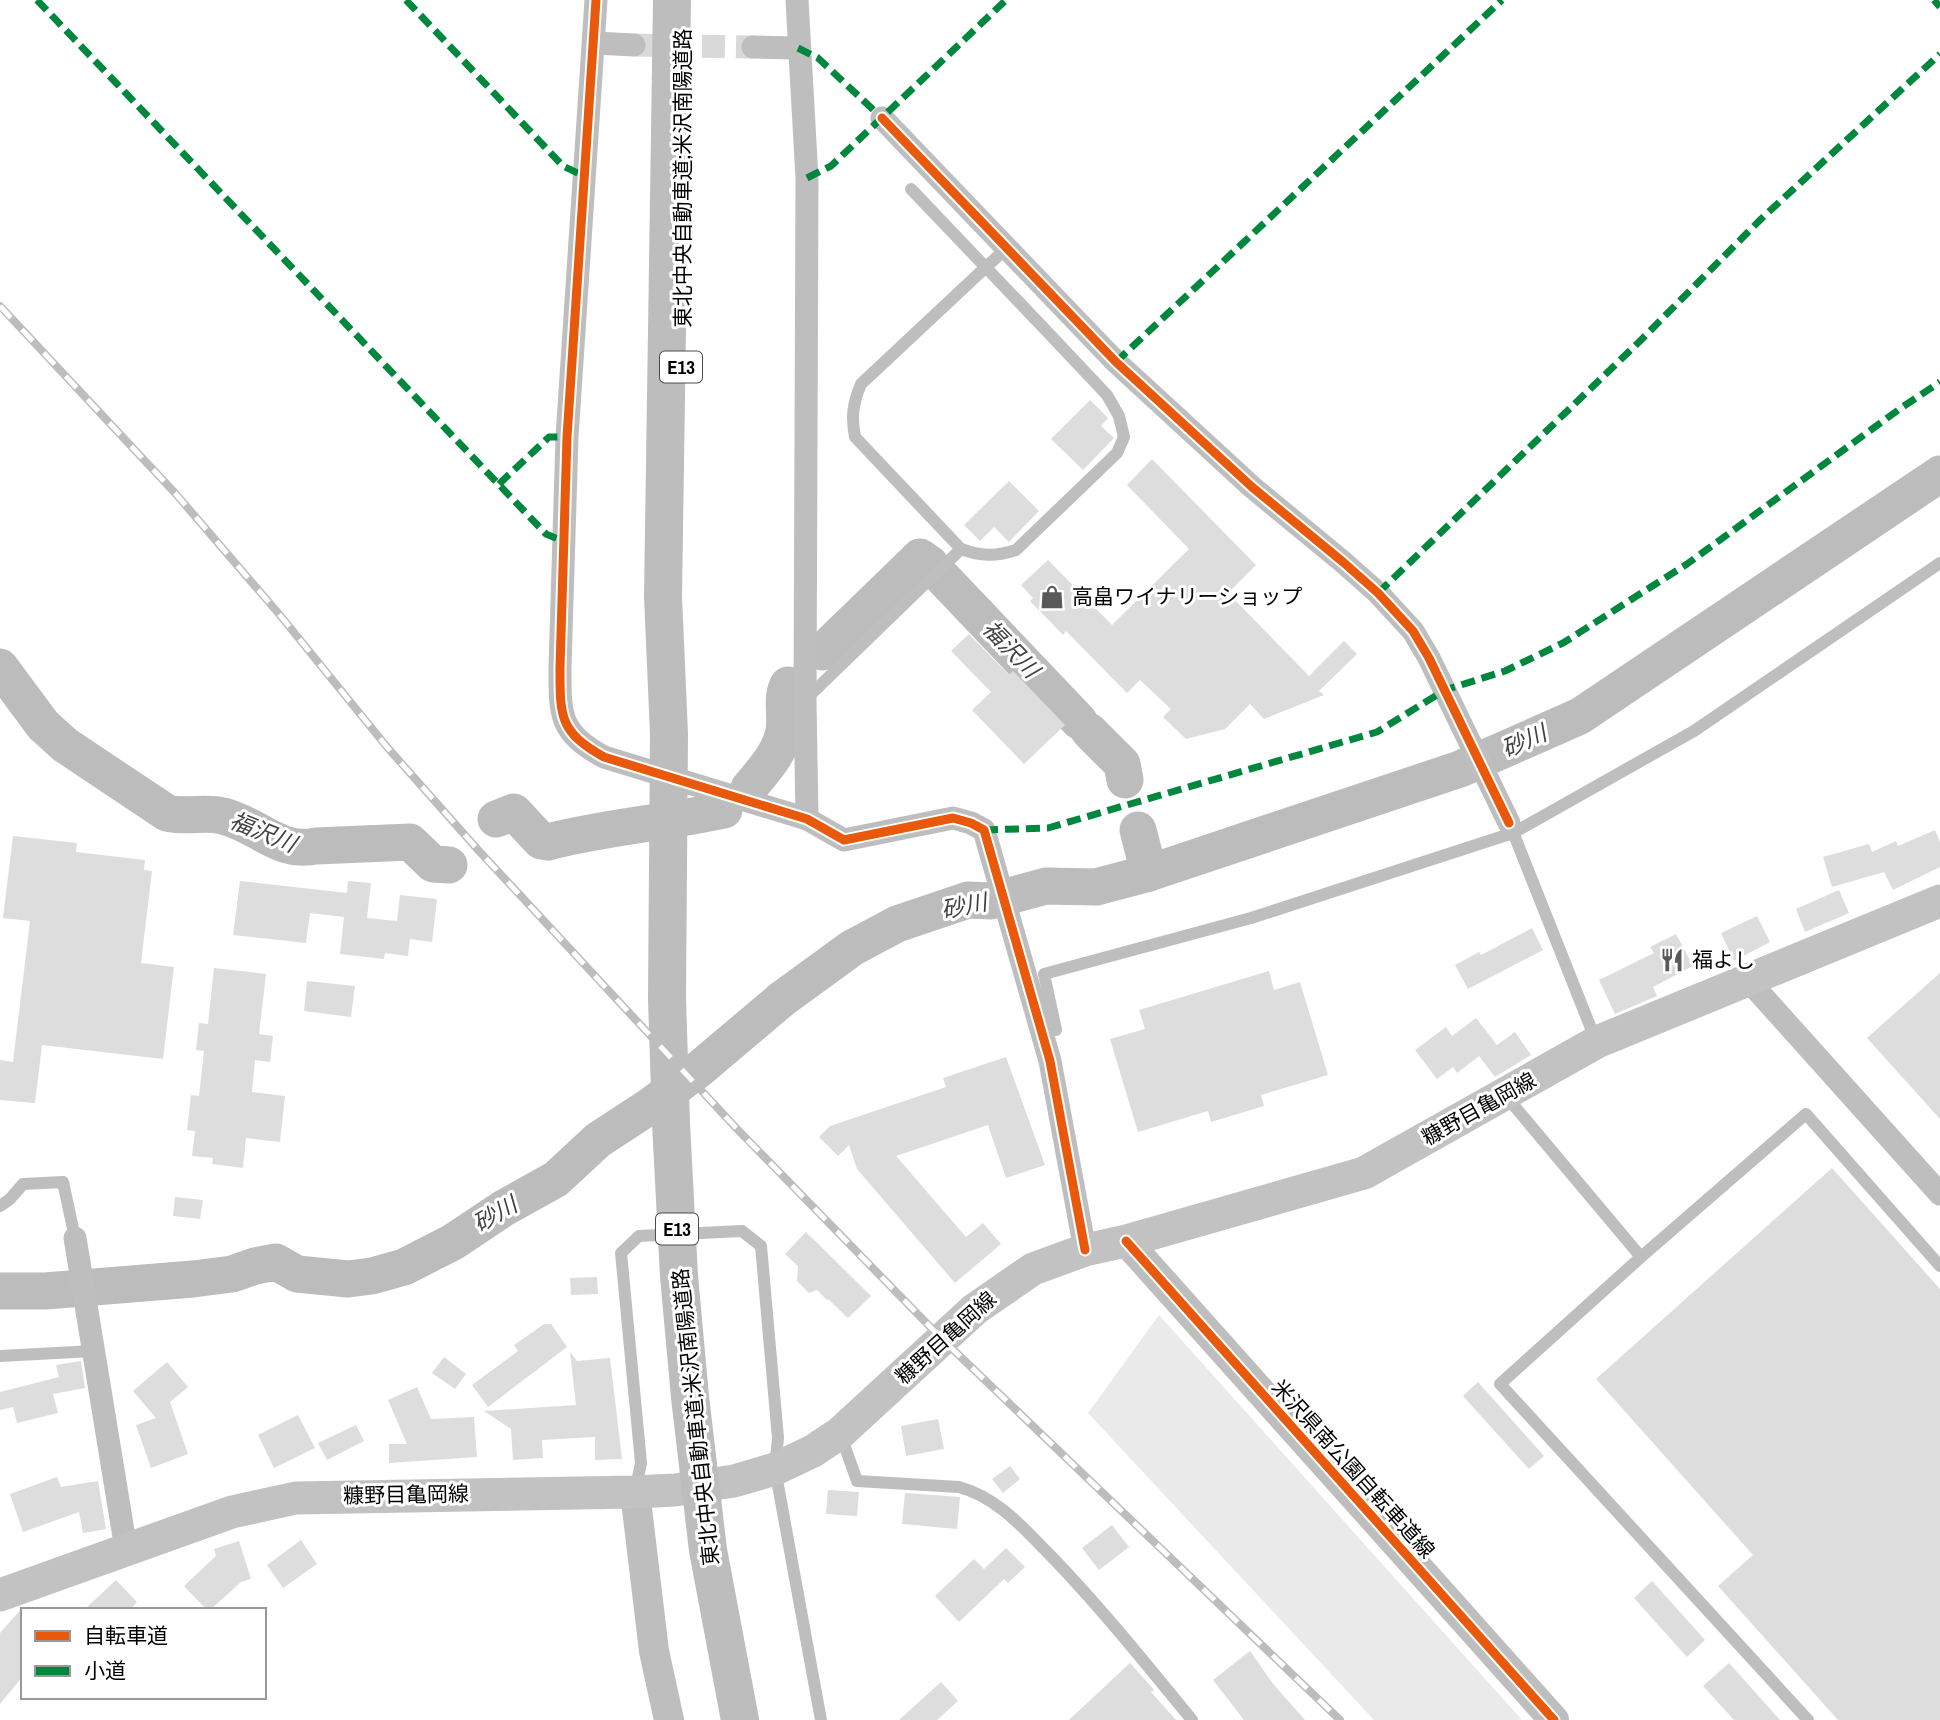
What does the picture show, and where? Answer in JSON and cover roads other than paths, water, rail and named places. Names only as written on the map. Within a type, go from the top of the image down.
[{"type":"highway","name":"東北中央自動車道;米沢南陽道路","points":[[672,0],[663,596],[669,734],[667,999],[679,1276],[690,1397],[708,1550],[740,1720]]},
{"type":"highway","name":"東北中央自動車道;米沢南陽道路","points":[[669,734],[679,595],[684,0]]},
{"type":"main road","name":"糠野目亀岡線","points":[[0,1595],[232,1512],[296,1498],[675,1490],[734,1481],[775,1469],[813,1451],[840,1433],[975,1309],[1033,1269],[1085,1250],[1126,1241],[1364,1172],[1597,1042],[1940,901]]},
{"type":"street","points":[[596,0],[567,437],[560,695],[571,734],[583,745],[604,757],[807,818],[844,840],[953,818],[971,822],[984,831],[1050,1061],[1085,1250]]},
{"type":"street","points":[[797,0],[807,178],[807,818]]},
{"type":"street","points":[[595,43],[634,45]]},
{"type":"street","points":[[753,47],[798,48]]},
{"type":"street","points":[[882,118],[1116,362],[1252,487],[1378,593],[1413,631],[1511,828]]},
{"type":"street","points":[[1747,979],[1940,1194]]},
{"type":"street","points":[[75,1238],[126,1549]]},
{"type":"street","name":"米沢県南公園自転車道線","points":[[1126,1241],[1554,1720]]},
{"type":"street","points":[[635,1492],[654,1651],[669,1720]]},
{"type":"lane","points":[[911,189],[986,267],[1107,395],[1119,416],[1124,437],[1117,453],[1016,550],[1000,555],[979,556],[961,549],[855,437],[852,424],[853,403],[861,384],[986,267],[1008,247]]},
{"type":"lane","points":[[805,700],[961,549]]},
{"type":"lane","points":[[1056,1030],[1044,974],[1251,918],[1511,828],[1694,730],[1940,563]]},
{"type":"lane","points":[[1511,828],[1597,1042]]},
{"type":"lane","points":[[1504,1094],[1641,1257]]},
{"type":"lane","points":[[1808,1720],[1500,1384],[1806,1114],[1940,1266]]},
{"type":"lane","points":[[0,1206],[23,1184],[63,1182],[75,1238]]},
{"type":"lane","points":[[635,1492],[641,1464],[621,1253],[639,1236],[742,1231],[761,1246],[778,1438],[775,1469],[821,1720]]},
{"type":"lane","points":[[0,1356],[93,1346]]},
{"type":"lane","points":[[840,1433],[857,1481],[959,1487],[975,1491],[1004,1510],[1085,1591],[1192,1720]]},
{"type":"waterway","name":"砂川","points":[[0,1291],[45,1291],[193,1279],[232,1274],[276,1262],[297,1274],[348,1279],[404,1267],[453,1242],[504,1208],[556,1179],[598,1140],[698,1070],[782,999],[852,948],[897,924],[968,900],[991,901],[1046,886],[1096,887],[1149,873],[1460,769],[1580,716],[1940,474]]},
{"type":"waterway","name":"福沢川","points":[[822,652],[920,557],[930,564]]},
{"type":"waterway","name":"福沢川","points":[[943,578],[1079,721]]},
{"type":"waterway","name":"福沢川","points":[[0,667],[43,725],[65,745],[167,813],[223,816],[291,846],[410,842],[433,864],[449,865]]},
{"type":"waterway","name":"福沢川","points":[[749,788],[781,743],[788,685]]},
{"type":"waterway","name":"福沢川","points":[[1089,731],[1122,764],[1125,780]]},
{"type":"waterway","name":"福沢川","points":[[496,819],[514,812],[541,841],[548,842],[724,810]]},
{"type":"waterway","name":"福沢川","points":[[1138,830],[1149,873]]},
{"type":"tunnel","points":[[634,45],[753,47]]},
{"type":"railway","points":[[0,306],[175,493],[279,614],[387,747],[479,851],[738,1130],[943,1340],[1340,1720]]},
{"type":"place","name":"高畠ワイナリーショップ","points":[[1052,597]]},
{"type":"place","name":"福よし","points":[[1672,960]]}]
